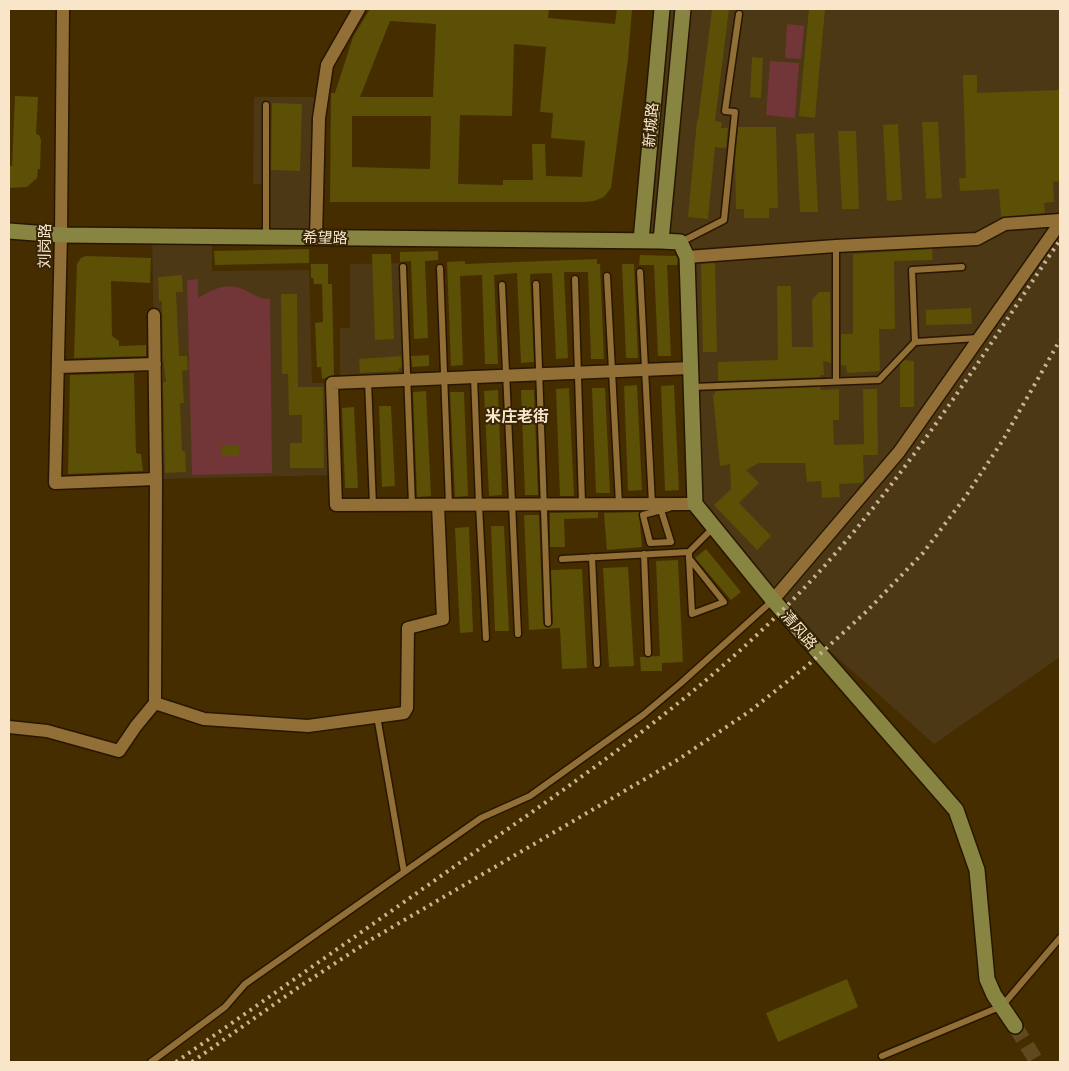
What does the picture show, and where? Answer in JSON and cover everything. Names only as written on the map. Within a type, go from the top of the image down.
[{"type":"main road","name":"新城路","points":[[641,241],[662,9]]},
{"type":"main road","name":"新城路","points":[[661,241],[684,9]]},
{"type":"main road","name":"希望路","points":[[9,231],[61,235],[641,241]]},
{"type":"main road","points":[[641,241],[680,242],[687,257],[695,504]]},
{"type":"main road","name":"清风路","points":[[695,504],[773,600],[956,810],[977,870],[986,979],[994,995],[1015,1026]]},
{"type":"street","name":"刘岗路","points":[[63,9],[61,235],[55,483],[156,479]]},
{"type":"street","points":[[316,238],[318,118],[327,65],[359,9]]},
{"type":"street","points":[[687,257],[836,246],[977,239],[1005,224],[1060,221]]},
{"type":"street","points":[[773,600],[899,452],[1060,221]]},
{"type":"street","points":[[9,727],[47,731],[119,751],[155,703],[156,479],[154,315]]},
{"type":"street","points":[[58,367],[155,364]]},
{"type":"street","points":[[690,368],[332,382],[336,505],[619,504],[657,507],[695,504]]},
{"type":"street","points":[[155,703],[204,719],[308,726],[404,713],[407,708],[408,628],[443,619],[444,505]]},
{"type":"lane","points":[[680,242],[724,220],[735,112],[725,111],[739,14]]},
{"type":"lane","points":[[266,105],[266,237]]},
{"type":"lane","points":[[836,246],[836,381]]},
{"type":"lane","points":[[403,267],[412,505]]},
{"type":"lane","points":[[915,342],[912,270],[962,267]]},
{"type":"lane","points":[[440,268],[444,378],[444,505]]},
{"type":"lane","points":[[640,272],[645,370],[657,507],[671,542],[650,543],[644,515],[657,507]]},
{"type":"lane","points":[[607,276],[619,504]]},
{"type":"lane","points":[[575,279],[582,504]]},
{"type":"lane","points":[[536,284],[548,623]]},
{"type":"lane","points":[[502,285],[518,634]]},
{"type":"lane","points":[[690,387],[879,380],[915,342],[979,338]]},
{"type":"lane","points":[[474,377],[478,505],[486,638]]},
{"type":"lane","points":[[368,381],[373,505]]},
{"type":"lane","points":[[689,555],[724,602],[692,614],[689,555],[714,527]]},
{"type":"lane","points":[[562,559],[644,554],[689,555]]},
{"type":"lane","points":[[644,554],[648,653]]},
{"type":"lane","points":[[592,557],[598,664]]},
{"type":"lane","points":[[151,1062],[225,1008],[245,984],[481,818],[530,796],[643,714],[681,683],[773,600]]},
{"type":"lane","points":[[377,716],[404,872]]},
{"type":"lane","points":[[882,1056],[1002,1006],[1060,938]]},
{"type":"shaded area","points":[[662,9],[1060,9],[1060,657],[934,744],[773,600],[695,504],[680,242],[641,241]]},
{"type":"shaded area","points":[[787,24],[804,26],[801,59],[785,58]]},
{"type":"shaded area","points":[[770,61],[799,63],[795,118],[766,115]]},
{"type":"shaded area","points":[[254,97],[322,97],[316,238],[266,237],[265,184],[253,184]]},
{"type":"shaded area","points":[[152,229],[212,236],[212,271],[309,270],[312,383],[332,383],[335,475],[156,479]]},
{"type":"shaded area","points":[[399,263],[403,376],[340,378],[340,328],[350,328],[350,264]]},
{"type":"shaded area","points":[[198,279],[198,298],[222,287],[234,286],[258,297],[270,299],[272,473],[192,475],[187,280]]},
{"type":"building","points":[[370,9],[549,9],[548,18],[615,24],[617,9],[632,10],[628,59],[611,188],[604,197],[585,202],[330,202],[331,93],[335,93],[353,37]],"holes":[[[390,21],[436,24],[433,97],[360,97]],[[514,44],[546,47],[540,112],[553,113],[551,138],[585,141],[582,177],[546,176],[545,144],[532,144],[533,180],[503,180],[503,185],[458,184],[460,115],[512,116]],[[352,116],[431,116],[430,169],[352,167]]]},
{"type":"building","points":[[712,9],[729,9],[715,121],[722,122],[721,128],[728,128],[726,148],[715,147],[708,219],[688,217],[697,120]]},
{"type":"building","points":[[809,9],[825,9],[815,118],[799,116]]},
{"type":"building","points":[[752,57],[763,58],[761,98],[750,97]]},
{"type":"building","points":[[963,75],[977,75],[977,93],[1060,90],[1060,181],[1053,182],[1054,202],[1044,203],[1045,213],[1001,217],[999,189],[960,191],[959,178],[966,178]]},
{"type":"building","points":[[15,96],[38,97],[36,134],[39,135],[41,140],[40,169],[38,169],[37,178],[27,187],[9,188],[9,166],[12,166]]},
{"type":"building","points":[[272,103],[302,104],[300,171],[271,170]]},
{"type":"building","points":[[922,122],[938,122],[942,198],[926,199]]},
{"type":"building","points":[[898,124],[902,200],[887,201],[883,125]]},
{"type":"building","points":[[738,127],[776,127],[778,208],[769,208],[769,218],[744,218],[744,209],[736,209],[735,160]]},
{"type":"building","points":[[838,131],[856,131],[859,209],[842,209]]},
{"type":"building","points":[[814,133],[818,212],[800,212],[796,134]]},
{"type":"building","points":[[309,249],[309,263],[215,265],[214,251]]},
{"type":"building","points":[[932,249],[933,260],[894,261],[895,329],[879,329],[880,371],[847,373],[846,366],[841,365],[841,334],[853,334],[853,254]]},
{"type":"building","points":[[438,251],[438,260],[425,261],[428,338],[414,339],[411,261],[400,262],[400,252]]},
{"type":"building","points":[[372,254],[391,254],[394,339],[375,340]]},
{"type":"building","points":[[640,255],[676,256],[678,259],[677,265],[667,265],[671,356],[658,356],[654,265],[639,265]]},
{"type":"building","points":[[86,256],[151,258],[150,283],[111,281],[112,336],[119,341],[119,346],[146,345],[146,356],[74,358],[77,264],[81,258]]},
{"type":"building","points":[[597,259],[597,264],[600,264],[604,359],[591,359],[588,272],[564,272],[568,358],[556,359],[552,273],[530,274],[534,362],[521,363],[517,273],[494,275],[498,364],[485,364],[482,275],[460,276],[463,365],[451,366],[447,262],[465,261],[465,264]]},
{"type":"building","points":[[715,263],[717,352],[703,352],[701,264]]},
{"type":"building","points":[[311,264],[328,264],[328,284],[314,284],[313,278],[311,278]]},
{"type":"building","points":[[622,264],[634,264],[638,358],[626,358]]},
{"type":"building","points":[[182,275],[183,292],[176,292],[179,356],[187,356],[188,370],[182,371],[184,403],[180,403],[182,451],[185,451],[186,472],[165,473],[163,382],[166,382],[163,358],[162,301],[159,301],[158,277]]},
{"type":"building","points":[[322,284],[332,284],[334,375],[322,379],[321,367],[317,367],[315,323],[323,322]]},
{"type":"building","points":[[777,286],[791,286],[792,347],[813,347],[812,300],[819,292],[830,292],[831,363],[823,361],[824,375],[820,375],[820,377],[718,381],[718,362],[778,360]]},
{"type":"building","points":[[281,294],[297,294],[298,387],[323,387],[324,468],[290,468],[290,443],[302,443],[302,415],[289,415],[288,374],[282,374]]},
{"type":"building","points":[[971,308],[972,324],[926,325],[926,310]]},
{"type":"building","points":[[429,355],[429,366],[412,367],[411,356]]},
{"type":"building","points":[[401,356],[402,367],[399,368],[399,371],[360,373],[359,359]]},
{"type":"building","points":[[904,360],[914,361],[914,407],[900,407],[900,365]]},
{"type":"building","points":[[134,373],[136,453],[141,454],[143,471],[68,474],[70,375]]},
{"type":"building","points":[[637,385],[642,490],[628,491],[624,386]]},
{"type":"building","points":[[674,385],[679,490],[665,491],[661,386]]},
{"type":"building","points":[[820,387],[821,390],[839,389],[839,420],[833,420],[834,445],[864,444],[863,389],[877,389],[878,455],[863,455],[864,480],[862,483],[839,484],[840,497],[822,498],[821,481],[807,482],[805,463],[759,463],[746,470],[759,483],[739,503],[771,536],[757,550],[714,505],[731,489],[730,464],[720,466],[713,396],[716,391]]},
{"type":"building","points":[[569,388],[574,496],[560,496],[556,389]]},
{"type":"building","points":[[592,388],[605,388],[610,493],[596,493]]},
{"type":"building","points":[[498,390],[502,495],[489,496],[484,391]]},
{"type":"building","points":[[521,390],[534,390],[538,495],[525,495]]},
{"type":"building","points":[[426,391],[431,496],[417,497],[413,392]]},
{"type":"building","points":[[450,392],[464,392],[468,496],[455,497]]},
{"type":"building","points":[[379,406],[391,406],[395,486],[382,487]]},
{"type":"building","points":[[354,407],[358,488],[345,488],[342,408]]},
{"type":"building","points":[[222,445],[239,445],[239,456],[222,456]]},
{"type":"building","points":[[598,512],[598,518],[564,519],[565,547],[550,547],[550,513]]},
{"type":"building","points":[[639,512],[642,547],[607,550],[604,513]]},
{"type":"building","points":[[524,515],[539,515],[543,623],[545,627],[550,627],[553,623],[551,570],[582,569],[587,668],[562,669],[560,628],[529,630]]},
{"type":"building","points":[[491,526],[504,526],[509,631],[495,631]]},
{"type":"building","points":[[469,527],[473,632],[460,633],[455,528]]},
{"type":"building","points":[[706,549],[741,592],[731,600],[695,558]]},
{"type":"building","points":[[678,560],[683,662],[662,663],[662,671],[641,671],[640,657],[660,656],[656,561]]},
{"type":"building","points":[[628,567],[634,666],[609,667],[603,568]]},
{"type":"building","points":[[847,979],[858,1007],[778,1042],[766,1013]]},
{"type":"tunnel","points":[[1015,1026],[1037,1062]]},
{"type":"railway","points":[[176,1062],[615,752],[701,685],[742,649],[819,572],[885,493],[946,410],[1060,240]]},
{"type":"railway","points":[[192,1062],[296,989],[372,939],[679,759],[750,711],[808,665],[867,611],[923,553],[966,496],[1003,440],[1060,340]]},
{"type":"district","name":"米庄老街","points":[[517,417]]}]
